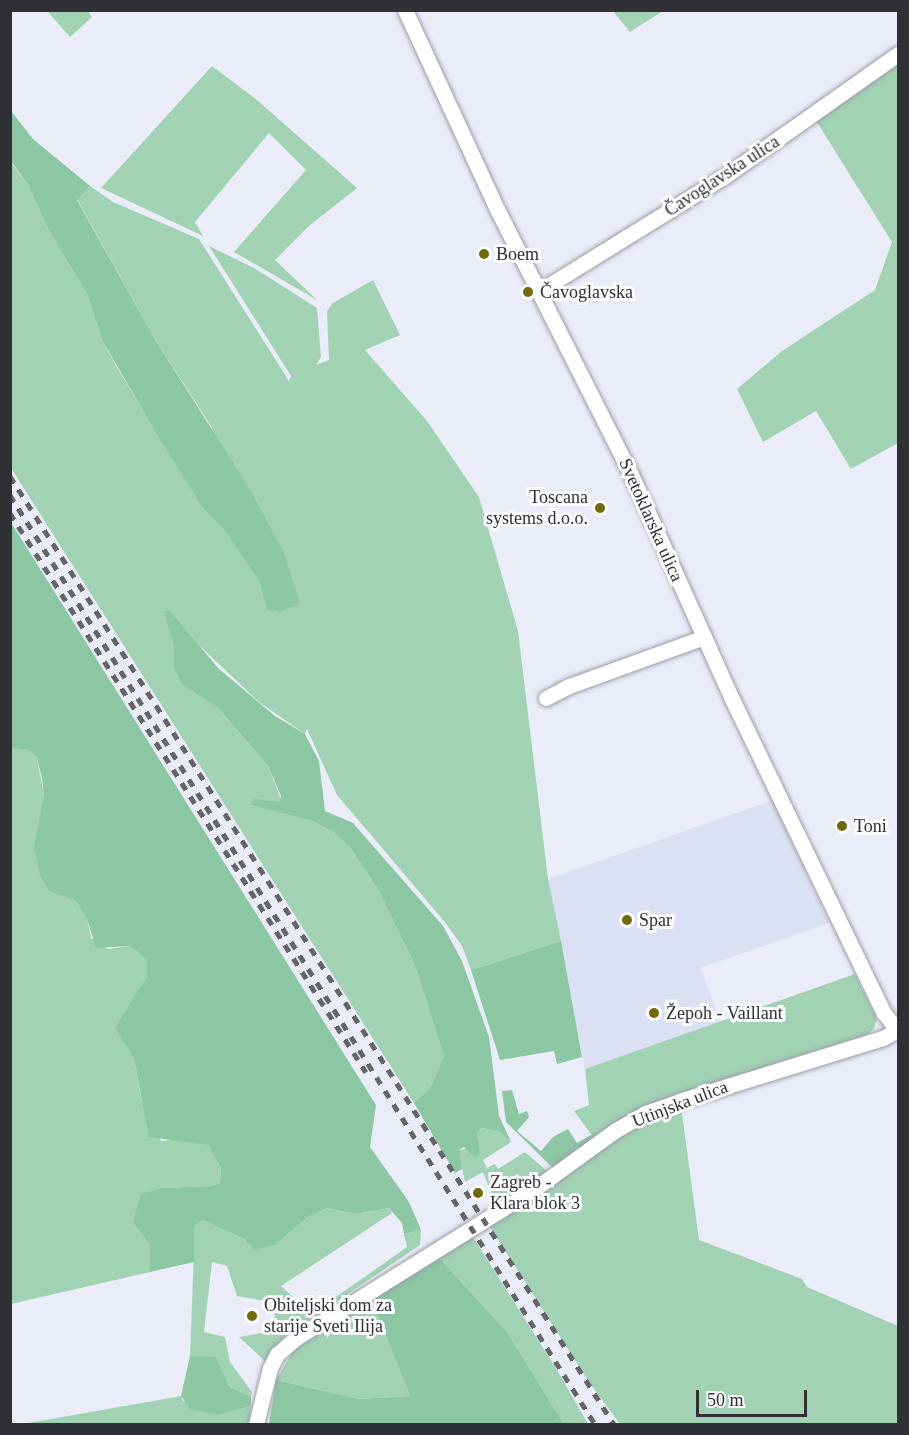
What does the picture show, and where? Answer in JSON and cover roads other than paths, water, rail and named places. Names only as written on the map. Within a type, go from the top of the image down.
[{"type":"street","name":"Svetoklarska ulica","points":[[405,10],[497,209],[541,290],[629,470],[704,637],[884,1013],[898,1031]]},
{"type":"street","name":"Čavoglavska ulica","points":[[541,290],[725,176],[898,54]]},
{"type":"street","points":[[546,698],[569,686],[704,637]]},
{"type":"street","name":"Utinjska ulica","points":[[256,1425],[262,1386],[277,1354],[296,1338],[481,1220],[533,1190],[645,1113],[883,1038],[898,1031]]},
{"type":"railway","points":[[10,476],[614,1424]]},
{"type":"railway","points":[[10,495],[595,1424]]},
{"type":"railway","points":[[10,513],[366,1072]]},
{"type":"place","name":"Boem","points":[[484,254]]},
{"type":"place","name":"Čavoglavska","points":[[528,292]]},
{"type":"place","name":"Toscana systems d.o.o.","points":[[600,508]]},
{"type":"place","name":"Toni","points":[[842,826]]},
{"type":"place","name":"Spar","points":[[627,920]]},
{"type":"place","name":"Žepoh - Vaillant","points":[[654,1013]]},
{"type":"place","name":"Zagreb - Klara blok 3","points":[[478,1193]]},
{"type":"place","name":"Obiteljski dom za starije Sveti Ilija","points":[[252,1316]]}]
